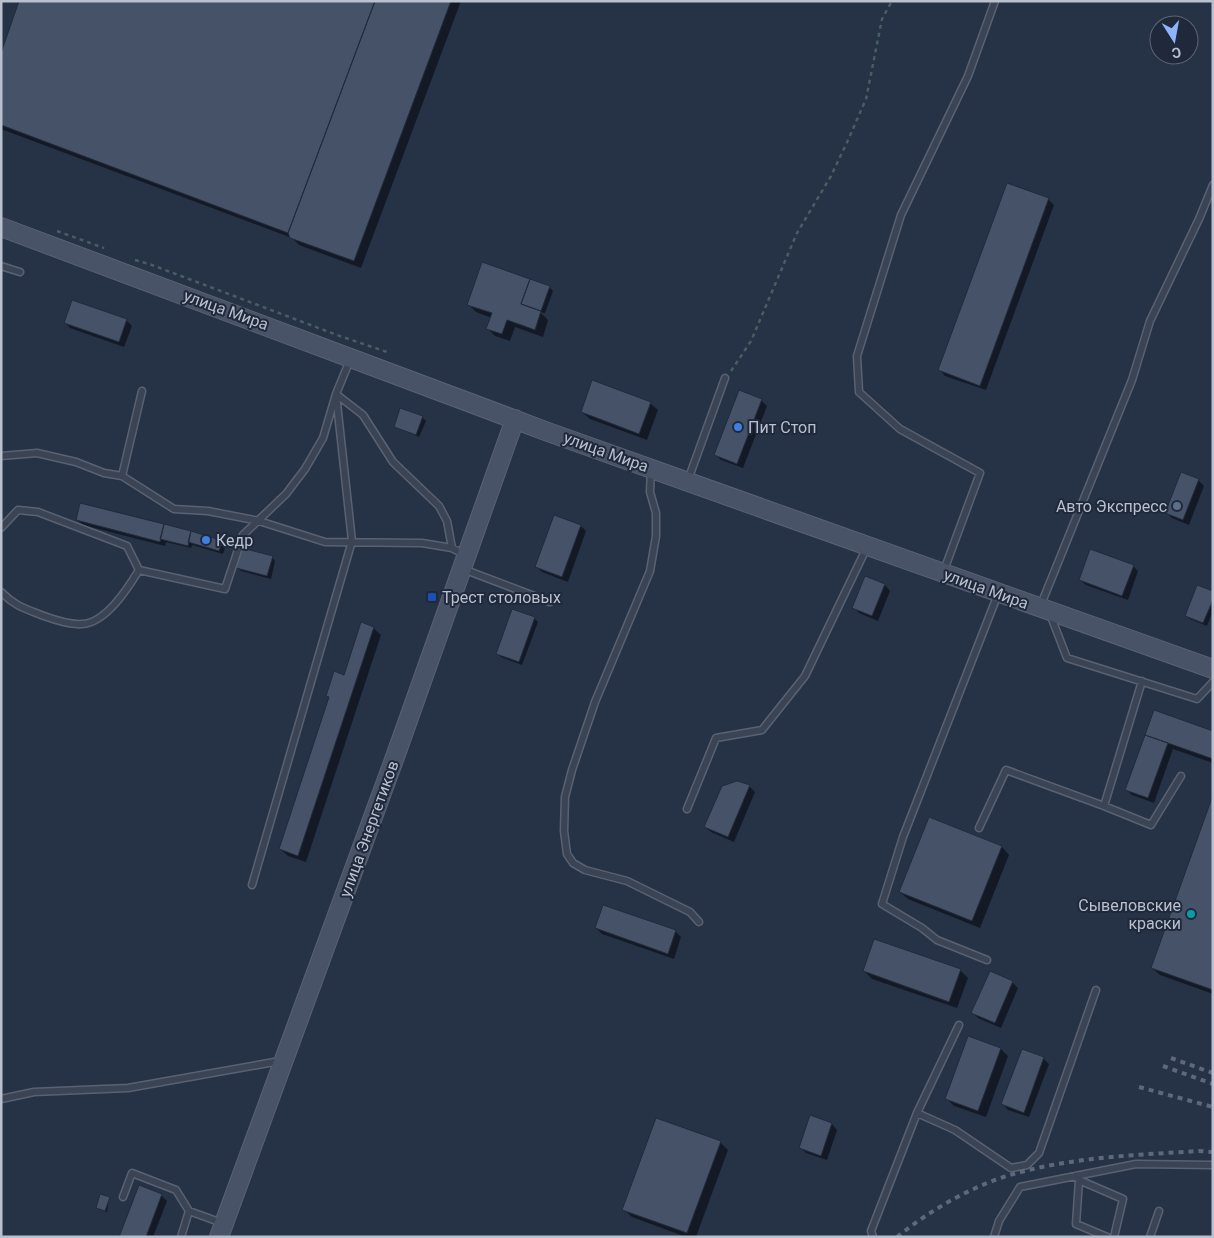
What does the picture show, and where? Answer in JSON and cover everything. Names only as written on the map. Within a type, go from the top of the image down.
[{"type":"main road","name":"улица Мира","points":[[1,227],[515,419],[942,574],[1213,669]]},
{"type":"main road","name":"улица Энергетиков","points":[[221,1230],[284,1060],[460,558],[515,419]]},
{"type":"lane","points":[[942,574],[980,473],[900,429],[859,392],[857,356],[901,215],[968,76],[995,1]]},
{"type":"lane","points":[[1213,185],[1199,219],[1150,321],[1132,380],[1044,610],[1067,658],[1197,699],[1213,682]]},
{"type":"lane","points":[[1,266],[20,272]]},
{"type":"lane","points":[[139,570],[225,589],[243,535],[286,494],[305,470],[323,438],[336,394],[352,357]]},
{"type":"lane","points":[[688,481],[726,378]]},
{"type":"lane","points":[[122,476],[142,390]]},
{"type":"lane","points":[[252,885],[352,541],[336,394]]},
{"type":"lane","points":[[336,394],[363,416],[393,462],[439,506],[448,521],[460,558]]},
{"type":"lane","points":[[1,456],[38,453],[76,462],[104,473],[122,476],[174,509],[208,511],[258,521],[324,542],[422,543],[460,558],[550,602]]},
{"type":"lane","points":[[651,468],[650,492],[656,513],[656,536],[650,571],[595,702],[572,770],[565,797],[564,831],[566,854],[573,863],[585,870],[628,881],[690,912],[699,922]]},
{"type":"lane","points":[[1,528],[18,510],[38,512],[127,546],[139,570]]},
{"type":"lane","points":[[687,809],[716,738],[762,730],[805,676],[867,546]]},
{"type":"lane","points":[[1,592],[14,605],[53,619],[83,625],[103,616],[124,595],[139,570]]},
{"type":"lane","points":[[987,960],[937,940],[922,928],[882,904],[883,896],[907,828],[998,594]]},
{"type":"lane","points":[[1104,806],[1142,681]]},
{"type":"lane","points":[[979,828],[1006,770],[1104,806],[1151,826],[1181,776]]},
{"type":"lane","points":[[917,1113],[955,1130],[1011,1168],[1027,1165],[1039,1152],[1096,990]]},
{"type":"lane","points":[[873,1237],[872,1232],[917,1113],[959,1025]]},
{"type":"lane","points":[[1,1100],[34,1092],[128,1088],[284,1060]]},
{"type":"lane","points":[[994,1237],[999,1221],[1020,1187],[1077,1178],[1136,1164],[1213,1164]]},
{"type":"lane","points":[[123,1197],[132,1173],[176,1190],[189,1212],[221,1230]]},
{"type":"lane","points":[[1077,1178],[1076,1224],[1107,1237]]},
{"type":"lane","points":[[1077,1178],[1122,1199],[1114,1237]]},
{"type":"lane","points":[[1150,1237],[1159,1211]]},
{"type":"lane","points":[[181,1237],[189,1212]]},
{"type":"path","points":[[726,378],[751,341],[798,233],[831,176],[849,138],[866,99],[882,19],[892,1]]},
{"type":"path","points":[[56,230],[107,249]]},
{"type":"path","points":[[133,260],[152,264],[337,335],[387,352]]},
{"type":"building","points":[[19,1],[375,1],[288,233],[1,125],[1,53]]},
{"type":"building","points":[[375,1],[451,1],[354,261],[290,238],[288,233]]},
{"type":"building","points":[[1007,183],[1049,198],[980,386],[938,370]]},
{"type":"building","points":[[482,262],[530,279],[521,304],[541,311],[535,330],[507,320],[502,334],[486,329],[492,313],[467,305]]},
{"type":"building","points":[[530,279],[550,286],[541,311],[521,304]]},
{"type":"building","points":[[72,300],[127,319],[119,342],[64,323]]},
{"type":"building","points":[[592,380],[651,402],[639,434],[581,412]]},
{"type":"building","name":"Пит Стоп","points":[[739,390],[762,399],[737,464],[714,455]]},
{"type":"building","points":[[400,408],[423,416],[416,435],[394,427]]},
{"type":"building","points":[[1181,472],[1199,479],[1183,520],[1165,513]]},
{"type":"building","points":[[80,503],[164,524],[160,542],[76,520]]},
{"type":"building","points":[[554,515],[581,525],[562,577],[535,567]]},
{"type":"building","points":[[164,524],[191,531],[188,546],[160,539]]},
{"type":"building","points":[[191,531],[223,541],[219,551],[188,542]]},
{"type":"building","points":[[242,548],[273,556],[267,576],[236,568]]},
{"type":"building","points":[[1090,549],[1134,565],[1122,596],[1079,580]]},
{"type":"building","points":[[865,576],[885,584],[872,616],[852,608]]},
{"type":"building","points":[[1197,585],[1213,591],[1213,600],[1203,623],[1185,616]]},
{"type":"building","points":[[512,609],[535,617],[519,662],[496,654]]},
{"type":"building","points":[[361,622],[374,627],[298,856],[279,849],[329,697],[326,696],[334,671],[344,675]]},
{"type":"building","points":[[1154,710],[1213,731],[1213,759],[1145,735]]},
{"type":"building","points":[[1145,735],[1168,743],[1148,798],[1125,790]]},
{"type":"building","points":[[737,781],[750,785],[728,837],[704,827],[722,786]]},
{"type":"building","name":"Сывеловские краски","points":[[1213,795],[1213,990],[1151,968]]},
{"type":"building","points":[[929,817],[1002,846],[972,921],[899,892]]},
{"type":"building","points":[[603,905],[676,930],[668,954],[595,928]]},
{"type":"building","points":[[874,939],[961,969],[949,1002],[863,971]]},
{"type":"building","points":[[990,971],[1013,981],[995,1023],[971,1013]]},
{"type":"building","points":[[968,1036],[1001,1048],[978,1111],[945,1099]]},
{"type":"building","points":[[1022,1049],[1044,1057],[1024,1113],[1001,1104]]},
{"type":"building","points":[[810,1115],[832,1123],[821,1156],[799,1148]]},
{"type":"building","points":[[656,1118],[721,1141],[687,1233],[622,1210]]},
{"type":"building","points":[[139,1185],[162,1194],[146,1237],[119,1237]]},
{"type":"building","points":[[100,1194],[110,1197],[105,1211],[96,1208]]},
{"type":"railway","points":[[1171,1058],[1213,1073]]},
{"type":"railway","points":[[1163,1066],[1213,1084]]},
{"type":"railway","points":[[1139,1087],[1213,1107]]},
{"type":"railway","points":[[897,1237],[923,1218],[965,1193],[1010,1175],[1056,1164],[1104,1158],[1199,1151],[1213,1152]]},
{"type":"place","name":"Пит Стоп","points":[[738,427]]},
{"type":"place","name":"Авто Экспресс","points":[[1177,506]]},
{"type":"place","name":"Кедр","points":[[206,540]]},
{"type":"place","name":"Трест столовых","points":[[432,597]]},
{"type":"place","name":"Сывеловские краски","points":[[1191,914]]}]
